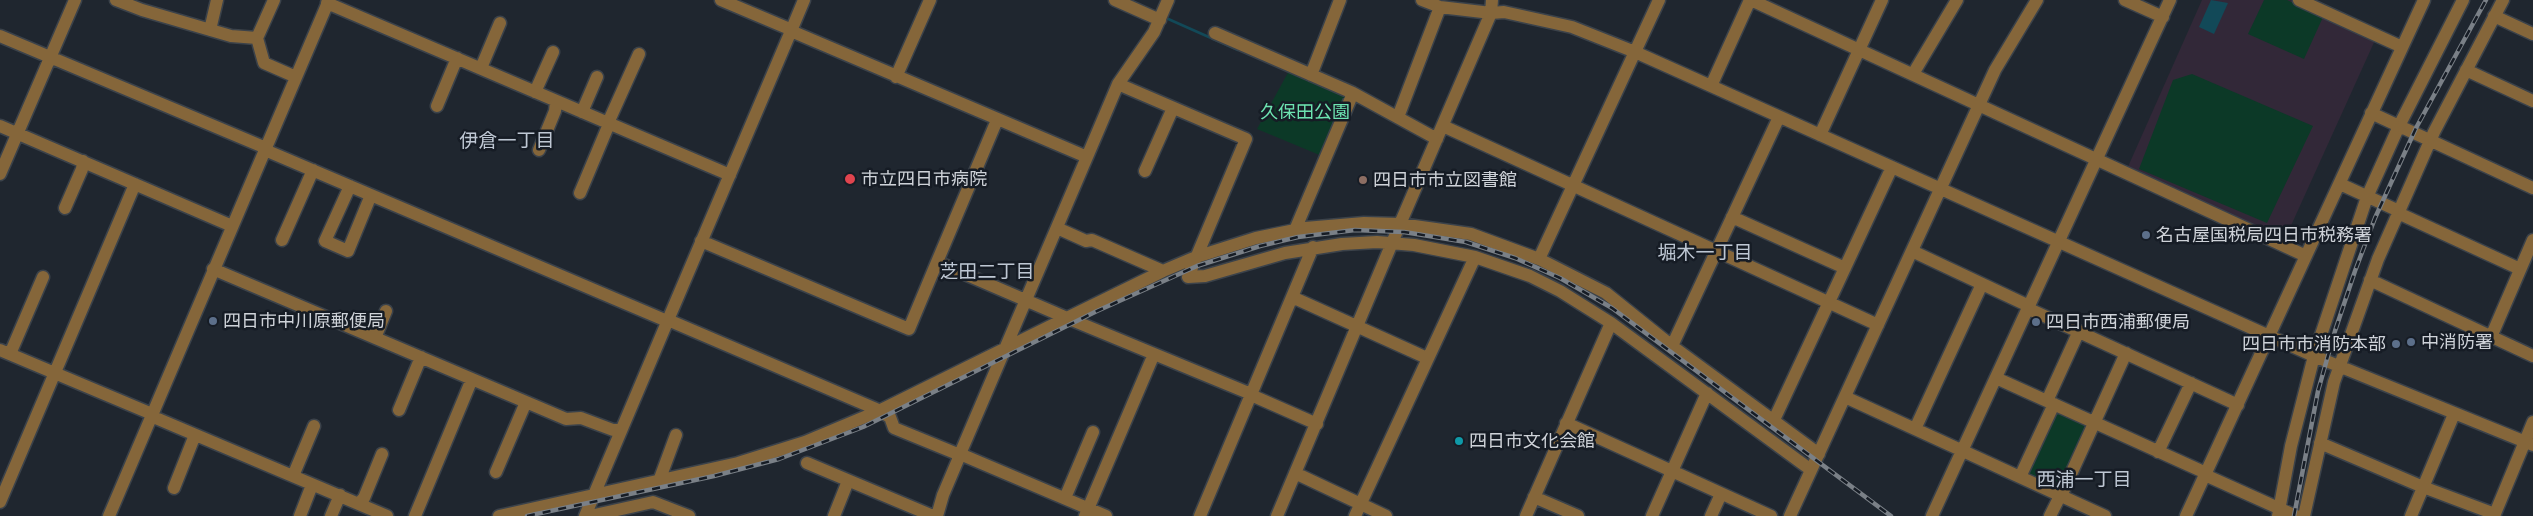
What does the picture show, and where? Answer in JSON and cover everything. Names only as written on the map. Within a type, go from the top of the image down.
[{"type":"street","points":[[0,174],[75,0]]},
{"type":"street","points":[[116,0],[142,10],[231,36],[257,38]]},
{"type":"street","points":[[210,30],[217,0]]},
{"type":"street","points":[[274,0],[257,38],[264,63],[296,77]]},
{"type":"street","points":[[721,0],[896,77],[1087,157]]},
{"type":"street","points":[[585,516],[804,0]]},
{"type":"street","points":[[896,77],[930,0]]},
{"type":"street","points":[[1115,0],[1160,20]]},
{"type":"street","points":[[937,516],[943,495],[1118,84],[1160,20],[1168,0]]},
{"type":"street","points":[[1311,75],[1340,0]]},
{"type":"street","points":[[1422,0],[1440,7],[1490,13],[1504,12],[1572,27],[1635,52],[2314,356],[2529,443]]},
{"type":"street","points":[[1277,516],[1443,126],[1490,13],[1492,0]]},
{"type":"street","points":[[1538,260],[1659,0]]},
{"type":"street","points":[[1711,86],[1750,0],[2306,256]]},
{"type":"street","points":[[1820,136],[1882,0]]},
{"type":"street","points":[[1913,74],[1957,0]]},
{"type":"street","points":[[1790,516],[1995,70],[2036,0]]},
{"type":"street","points":[[2125,0],[2163,17]]},
{"type":"street","points":[[1932,516],[2170,0]]},
{"type":"street","points":[[2299,0],[2402,46]]},
{"type":"street","points":[[2186,516],[2424,0]]},
{"type":"street","points":[[2278,513],[2290,446],[2314,356],[2367,197],[2399,126],[2464,0]]},
{"type":"street","points":[[2304,516],[2320,443],[2340,367],[2370,280],[2430,141],[2503,0]]},
{"type":"street","points":[[109,516],[296,77],[325,2],[730,175]]},
{"type":"street","points":[[1398,117],[1440,7]]},
{"type":"street","points":[[2494,16],[2533,34]]},
{"type":"street","points":[[481,68],[500,23]]},
{"type":"street","points":[[1215,33],[1311,75],[1398,117],[1437,139]]},
{"type":"street","points":[[0,36],[879,411],[890,418],[894,428],[1065,498],[1087,512],[1106,516]]},
{"type":"street","points":[[535,92],[553,52]]},
{"type":"street","points":[[580,193],[640,54]]},
{"type":"street","points":[[436,106],[457,58]]},
{"type":"street","points":[[2466,70],[2533,101]]},
{"type":"street","points":[[582,112],[598,77]]},
{"type":"street","points":[[1118,84],[1246,139],[1188,277],[1205,276],[1259,259],[1313,247],[1358,243],[1393,243],[1430,247],[1475,257],[1530,276],[1560,291],[1611,323],[1811,470]]},
{"type":"street","points":[[1295,230],[1352,96]]},
{"type":"street","points":[[538,150],[555,111],[556,101]]},
{"type":"street","points":[[1146,172],[1173,108]]},
{"type":"street","points":[[2371,113],[2533,188]]},
{"type":"street","points":[[1672,346],[1778,117]]},
{"type":"street","points":[[701,241],[909,330],[997,120]]},
{"type":"street","points":[[0,126],[232,226]]},
{"type":"street","points":[[1443,126],[1878,325]]},
{"type":"street","points":[[65,208],[82,169],[83,161]]},
{"type":"street","points":[[1772,422],[1892,167]]},
{"type":"street","points":[[282,240],[313,170]]},
{"type":"street","points":[[0,502],[136,184]]},
{"type":"street","points":[[2340,184],[2520,270]]},
{"type":"street","points":[[350,186],[325,241],[348,251],[371,195]]},
{"type":"street","points":[[1732,216],[1845,268]]},
{"type":"street","points":[[499,516],[659,481],[772,453],[833,431],[879,411],[1163,271],[1196,257],[1256,238],[1331,225],[1400,224],[1471,234],[1538,260],[1606,293],[1772,422],[1819,454]]},
{"type":"street","points":[[1057,228],[1086,241],[1092,240],[1163,271]]},
{"type":"street","points":[[2491,337],[2533,240]]},
{"type":"street","points":[[1200,516],[1313,247]]},
{"type":"street","points":[[1912,251],[2238,405]]},
{"type":"street","points":[[1358,510],[1475,257]]},
{"type":"street","points":[[936,262],[1317,424]]},
{"type":"street","points":[[213,269],[566,419],[581,418],[613,430],[621,430]]},
{"type":"street","points":[[43,277],[5,352],[387,516]]},
{"type":"street","points":[[2370,280],[2533,356]]},
{"type":"street","points":[[1915,429],[1982,284]]},
{"type":"street","points":[[1292,296],[1427,358]]},
{"type":"street","points":[[375,338],[386,311]]},
{"type":"street","points":[[1526,516],[1611,323]]},
{"type":"street","points":[[2020,477],[2079,331]]},
{"type":"street","points":[[2050,516],[2126,353]]},
{"type":"street","points":[[1087,512],[1154,354]]},
{"type":"street","points":[[400,410],[420,357]]},
{"type":"street","points":[[1996,378],[2205,474],[2278,513],[2296,516]]},
{"type":"street","points":[[415,516],[472,379]]},
{"type":"street","points":[[2158,452],[2191,384]]},
{"type":"street","points":[[1652,516],[1707,393]]},
{"type":"street","points":[[1845,397],[2105,516]]},
{"type":"street","points":[[496,472],[526,402]]},
{"type":"street","points":[[2411,516],[2454,414]]},
{"type":"street","points":[[2320,443],[2495,515],[2529,443],[2533,422]]},
{"type":"street","points":[[1566,423],[1771,516]]},
{"type":"street","points":[[293,476],[314,426]]},
{"type":"street","points":[[1065,498],[1093,432]]},
{"type":"street","points":[[174,488],[195,435]]},
{"type":"street","points":[[659,481],[676,435]]},
{"type":"street","points":[[359,503],[364,498],[382,454]]},
{"type":"street","points":[[807,463],[933,516]]},
{"type":"street","points":[[1295,473],[1358,510],[1386,516]]},
{"type":"street","points":[[834,516],[848,481]]},
{"type":"street","points":[[300,516],[312,485]]},
{"type":"street","points":[[1711,516],[1721,494]]},
{"type":"street","points":[[331,516],[340,495]]},
{"type":"street","points":[[1534,496],[1578,516]]},
{"type":"street","points":[[590,516],[653,502],[689,516]]},
{"type":"shaded area","points":[[2202,0],[2290,0],[2376,38],[2284,241],[2127,169]]},
{"type":"green space","points":[[2264,0],[2287,0],[2323,17],[2304,59],[2248,34]]},
{"type":"green space","name":"久保田公園","points":[[1290,69],[1348,94],[1322,156],[1257,129]]},
{"type":"green space","points":[[2192,74],[2313,126],[2267,223],[2139,169],[2173,80]]},
{"type":"green space","points":[[2054,408],[2087,424],[2087,429],[2061,487],[2057,488],[2026,473]]},
{"type":"water","points":[[2211,0],[2228,3],[2214,34],[2199,27]]},
{"type":"waterway","points":[[1166,18],[1238,50]]},
{"type":"railway","points":[[2294,516],[2318,391],[2355,271],[2375,218],[2416,128],[2486,0]]},
{"type":"railway","points":[[527,516],[714,476],[779,459],[863,427],[1097,311],[1197,266],[1260,246],[1298,237],[1355,230],[1404,232],[1466,242],[1515,258],[1560,278],[1612,308],[1891,516]]},
{"type":"place","name":"市立四日市病院","points":[[850,179]]},
{"type":"place","name":"四日市市立図書館","points":[[1363,180]]},
{"type":"place","name":"名古屋国税局四日市税務署","points":[[2146,235]]},
{"type":"place","name":"四日市中川原郵便局","points":[[213,321]]},
{"type":"place","name":"四日市西浦郵便局","points":[[2036,322]]},
{"type":"place","name":"中消防署","points":[[2411,342]]},
{"type":"place","name":"四日市市消防本部","points":[[2396,344]]},
{"type":"place","name":"四日市文化会館","points":[[1459,441]]},
{"type":"district","name":"伊倉一丁目","points":[[507,141]]},
{"type":"district","name":"堀木一丁目","points":[[1705,253]]},
{"type":"district","name":"芝田二丁目","points":[[987,272]]},
{"type":"district","name":"西浦一丁目","points":[[2084,480]]}]
